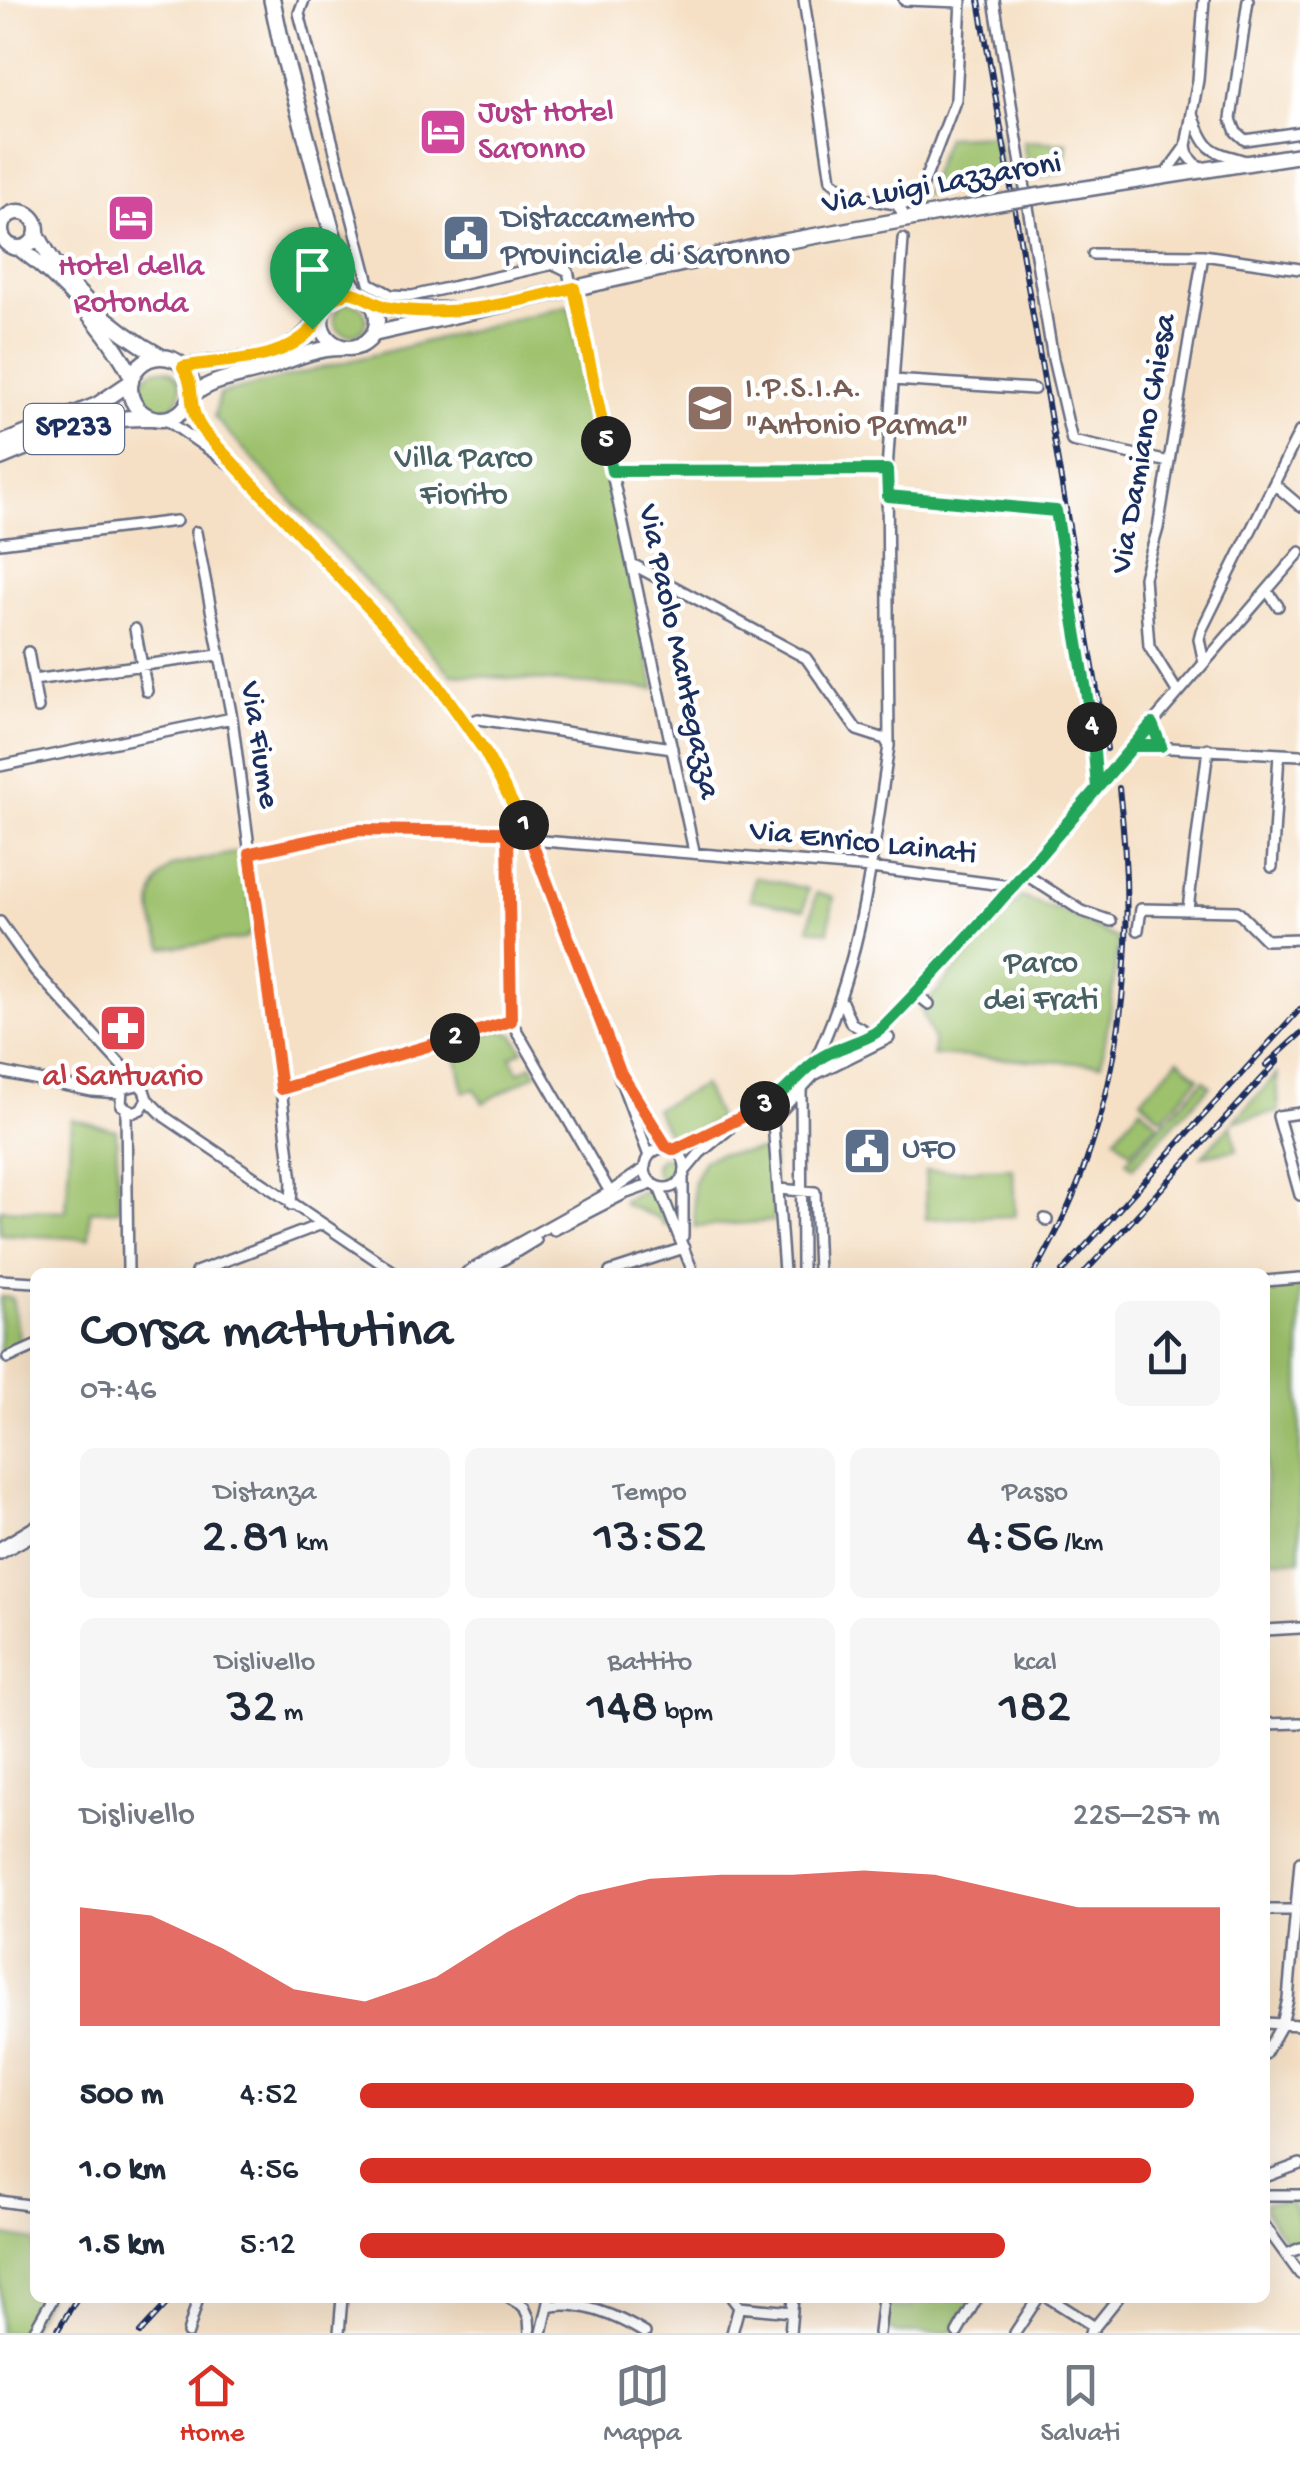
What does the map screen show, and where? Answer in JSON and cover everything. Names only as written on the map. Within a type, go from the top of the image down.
[{"type":"highway","points":[[268,0],[329,258],[332,298]]},
{"type":"highway","points":[[273,26],[342,269],[357,293]]},
{"type":"main road","name":"Via Luigi Lazzaroni","points":[[373,334],[812,235],[1296,157]]},
{"type":"main road","points":[[0,204],[33,218],[48,258],[95,309],[124,334],[183,367],[245,361],[285,348],[301,340],[332,298],[348,292],[357,293],[372,304],[377,319],[373,334]]},
{"type":"main road","points":[[16,212],[1,227],[5,241],[41,264],[120,352],[131,380]]},
{"type":"main road","points":[[19,248],[32,244],[38,234]]},
{"type":"main road","name":"Via Luigi Lazzaroni","points":[[372,304],[395,309],[480,310]]},
{"type":"main road","points":[[321,314],[323,332],[343,348]]},
{"type":"main road","name":"SP233","points":[[0,458],[88,423],[114,418],[158,418],[184,410],[190,398],[219,379],[325,348],[360,346],[373,334]]},
{"type":"main road","name":"SP233","points":[[0,444],[112,397],[144,362],[162,358]]},
{"type":"main road","points":[[183,367],[189,375],[190,398]]},
{"type":"main road","name":"SP233","points":[[131,380],[134,404],[158,418]]},
{"type":"street","points":[[304,0],[299,13],[369,283],[391,295],[412,296],[554,264],[568,271],[574,288]]},
{"type":"street","points":[[804,0],[830,180],[852,197],[902,210],[918,198],[951,120],[956,99],[961,1],[904,0]]},
{"type":"street","points":[[994,0],[1054,360],[1072,442],[1169,462]]},
{"type":"street","points":[[1164,176],[1186,146],[1193,114],[1204,0]]},
{"type":"street","points":[[1248,0],[1232,120],[1236,132],[1245,140],[1300,132]]},
{"type":"street","points":[[1193,114],[1203,143],[1201,170]]},
{"type":"street","points":[[1203,143],[1218,153],[1252,163]]},
{"type":"street","points":[[1186,146],[1188,155],[1201,170]]},
{"type":"street","points":[[814,1062],[841,999],[871,868],[887,742],[887,470],[903,239]]},
{"type":"street","points":[[1093,254],[1202,255],[1300,268]]},
{"type":"street","name":"Via Damiano Chiesa","points":[[1178,694],[1149,646],[1144,577],[1158,528],[1202,255]]},
{"type":"street","name":"Via Paolo Mantegazza","points":[[574,288],[694,851]]},
{"type":"street","points":[[893,380],[1034,389]]},
{"type":"street","points":[[190,398],[200,426],[428,671],[467,723],[510,794],[620,1072],[649,1156]]},
{"type":"street","points":[[158,418],[241,471]]},
{"type":"street","points":[[1204,663],[1201,631],[1300,431]]},
{"type":"street","points":[[612,471],[887,470]]},
{"type":"street","points":[[1274,484],[1300,506]]},
{"type":"street","points":[[888,496],[1056,511],[1097,754],[1097,788]]},
{"type":"street","points":[[0,543],[176,521]]},
{"type":"street","name":"Via Fiume","points":[[196,532],[232,718],[281,1089],[291,1205]]},
{"type":"street","points":[[475,1268],[610,1192],[645,1168],[649,1156],[658,1149],[671,1149],[768,1105],[814,1062],[872,1035],[1022,873],[1300,552]]},
{"type":"street","points":[[632,564],[806,658],[856,730],[887,742]]},
{"type":"street","points":[[1272,596],[1278,606]]},
{"type":"street","points":[[135,630],[147,691]]},
{"type":"street","points":[[28,652],[38,708]]},
{"type":"street","points":[[33,680],[218,655]]},
{"type":"street","points":[[0,766],[232,718]]},
{"type":"street","points":[[467,723],[478,719],[672,748]]},
{"type":"street","points":[[1152,724],[1161,746]]},
{"type":"street","points":[[1133,746],[1300,755]]},
{"type":"street","points":[[1188,909],[1208,748]]},
{"type":"street","points":[[1272,866],[1279,754]]},
{"type":"street","name":"Via Enrico Lainati","points":[[250,853],[358,830],[508,833],[871,868],[1010,886]]},
{"type":"street","points":[[508,833],[511,1021],[610,1192]]},
{"type":"street","name":"Via Enrico Lainati","points":[[1022,873],[1082,911],[1111,921]]},
{"type":"street","points":[[1138,930],[1140,909],[1237,911],[1266,940],[1300,939]]},
{"type":"street","points":[[0,922],[36,971],[164,1117],[387,1268]]},
{"type":"street","points":[[915,992],[929,1004]]},
{"type":"street","points":[[841,999],[851,1023],[872,1035]]},
{"type":"street","points":[[281,1089],[511,1021]]},
{"type":"street","points":[[778,1114],[801,1086],[818,1073],[889,1038]]},
{"type":"street","points":[[118,1062],[128,1268]]},
{"type":"street","points":[[0,1072],[122,1098],[138,1111],[164,1117]]},
{"type":"street","points":[[620,1072],[671,1149],[682,1157],[684,1246]]},
{"type":"street","points":[[122,1098],[137,1085]]},
{"type":"street","points":[[801,1086],[802,1268]]},
{"type":"street","points":[[138,1111],[146,1099]]},
{"type":"street","points":[[768,1105],[774,1122],[784,1268]]},
{"type":"street","points":[[1300,1113],[1278,1116],[1300,1195]]},
{"type":"street","points":[[490,1268],[578,1217],[656,1186],[670,1188],[700,1153],[736,1122]]},
{"type":"street","points":[[645,1168],[684,1246],[691,1268]]},
{"type":"street","points":[[778,1189],[815,1192],[818,1268]]},
{"type":"street","points":[[206,1268],[322,1224]]},
{"type":"street","points":[[621,1268],[684,1246]]},
{"type":"street","points":[[1270,1281],[1300,1278]]},
{"type":"street","points":[[0,1280],[30,1282]]},
{"type":"street","points":[[8,1358],[30,1348]]},
{"type":"street","points":[[0,1551],[30,1533]]},
{"type":"street","points":[[1270,1630],[1300,1628]]},
{"type":"street","points":[[1270,1724],[1300,1723]]},
{"type":"street","points":[[1270,2045],[1282,2024],[1288,1999],[1300,1862]]},
{"type":"street","points":[[1270,1910],[1298,1910]]},
{"type":"street","points":[[1270,2023],[1300,2025]]},
{"type":"street","points":[[1270,2175],[1300,2164]]},
{"type":"street","points":[[1270,2195],[1300,2195]]},
{"type":"street","points":[[0,2202],[30,2205]]},
{"type":"street","points":[[1270,2233],[1300,2274]]},
{"type":"street","points":[[1286,2254],[1300,2248]]},
{"type":"street","points":[[34,2333],[50,2303]]},
{"type":"street","points":[[188,2333],[197,2303]]},
{"type":"street","points":[[339,2333],[342,2303]]},
{"type":"street","points":[[526,2303],[530,2333]]},
{"type":"street","points":[[732,2333],[736,2303]]},
{"type":"street","points":[[742,2303],[792,2312]]},
{"type":"street","points":[[790,2333],[793,2303]]},
{"type":"street","points":[[878,2333],[882,2303]]},
{"type":"street","points":[[957,2333],[974,2303]]},
{"type":"street","points":[[1015,2333],[1035,2303]]},
{"type":"street","points":[[1056,2303],[1092,2330],[1114,2303]]},
{"type":"street","points":[[529,2318],[547,2304],[558,2304],[607,2314],[644,2333]]},
{"type":"street","points":[[542,2333],[547,2304]]},
{"type":"green space","points":[[996,135],[1004,180],[924,195],[946,137]]},
{"type":"green space","points":[[1023,141],[1067,143],[1064,173],[1029,178]]},
{"type":"green space","points":[[350,303],[361,308],[366,319],[361,330],[350,335],[339,330],[334,319],[339,308]]},
{"type":"green space","name":"Villa Parco Fiorito","points":[[569,305],[655,689],[451,674],[214,417],[220,394]]},
{"type":"green space","points":[[161,369],[175,375],[181,389],[175,403],[161,409],[147,403],[141,389],[147,375]]},
{"type":"green space","points":[[243,851],[254,929],[244,939],[164,948],[152,905],[163,875],[172,866]]},
{"type":"green space","points":[[755,877],[808,889],[804,910],[750,899]]},
{"type":"green space","points":[[816,893],[834,897],[828,932],[809,928]]},
{"type":"green space","name":"Parco dei Frati","points":[[1021,897],[1068,914],[1118,939],[1101,1064],[933,1055],[933,1039],[921,1009]]},
{"type":"green space","points":[[501,1030],[514,1035],[523,1050],[511,1057],[519,1072],[532,1065],[537,1073],[483,1103],[475,1089],[464,1092],[454,1045]]},
{"type":"green space","points":[[1179,1059],[1199,1078],[1162,1118],[1141,1099]]},
{"type":"green space","points":[[1277,1074],[1279,1112],[1234,1121]]},
{"type":"green space","points":[[1204,1080],[1210,1086],[1133,1167],[1126,1161]]},
{"type":"green space","points":[[703,1085],[718,1118],[685,1138],[675,1139],[655,1109]]},
{"type":"green space","points":[[1141,1107],[1158,1123],[1130,1152],[1115,1137]]},
{"type":"green space","points":[[71,1119],[116,1130],[119,1210],[90,1211],[89,1239],[0,1234],[0,1209],[66,1211]]},
{"type":"green space","points":[[1231,1124],[1237,1150],[1202,1156]]},
{"type":"green space","points":[[772,1150],[774,1221],[695,1227],[693,1184],[704,1160],[718,1154]]},
{"type":"green space","points":[[666,1157],[674,1160],[674,1176],[666,1179],[658,1176],[655,1168],[658,1160]]},
{"type":"green space","points":[[1013,1168],[1015,1216],[926,1219],[925,1171]]},
{"type":"green space","points":[[642,1191],[659,1194],[670,1224],[663,1225],[661,1219],[624,1204],[623,1200]]},
{"type":"green space","points":[[1300,1285],[1300,1560],[1270,1560],[1270,1287]]},
{"type":"green space","points":[[0,1297],[12,1298],[21,1347],[0,1358]]},
{"type":"green space","points":[[1292,2201],[1300,2224],[1300,2245],[1292,2250],[1270,2219],[1270,2203]]},
{"type":"green space","points":[[0,2235],[30,2240],[30,2303],[44,2303],[27,2333],[0,2333]]},
{"type":"green space","points":[[912,2303],[970,2303],[951,2333],[896,2333],[883,2324],[885,2306],[911,2308]]},
{"type":"railway","points":[[979,0],[1107,749]]},
{"type":"railway","points":[[1037,1268],[1088,1157],[1117,1037],[1127,913],[1119,788]]},
{"type":"railway","points":[[1066,1268],[1300,1009]]},
{"type":"railway","points":[[1266,1065],[1300,1034]]},
{"type":"railway","points":[[1089,1268],[1278,1061]]},
{"type":"railway","points":[[56,2333],[74,2303]]},
{"type":"railway","points":[[140,2333],[167,2303]]},
{"type":"place","name":"Just Hotel Saronno","points":[[443,132]]},
{"type":"place","name":"Hotel della Rotonda","points":[[131,218]]},
{"type":"place","name":"Distaccamento Provinciale di Saronno","points":[[466,238]]},
{"type":"place","name":"I.P.S.I.A. \"Antonio Parma\"","points":[[710,408]]},
{"type":"place","name":"al Santuario","points":[[123,1028]]},
{"type":"place","name":"UFO","points":[[867,1151]]},
{"type":"route","points":[[312,329],[285,348],[245,361],[183,367],[192,385],[190,400],[194,412],[204,432],[428,671],[484,750],[530,838],[523,834],[499,832],[358,830],[250,853],[281,1089],[511,1021],[508,833],[523,834],[530,838],[620,1072],[662,1140],[674,1150],[768,1105],[822,1057],[878,1032],[1022,873],[1097,788],[1113,769],[1152,724],[1161,746],[1133,746],[1097,788],[1097,754],[1056,511],[888,496],[887,470],[612,471],[574,288],[480,310],[395,309],[372,304],[357,293],[348,292],[327,302],[312,329]]}]
